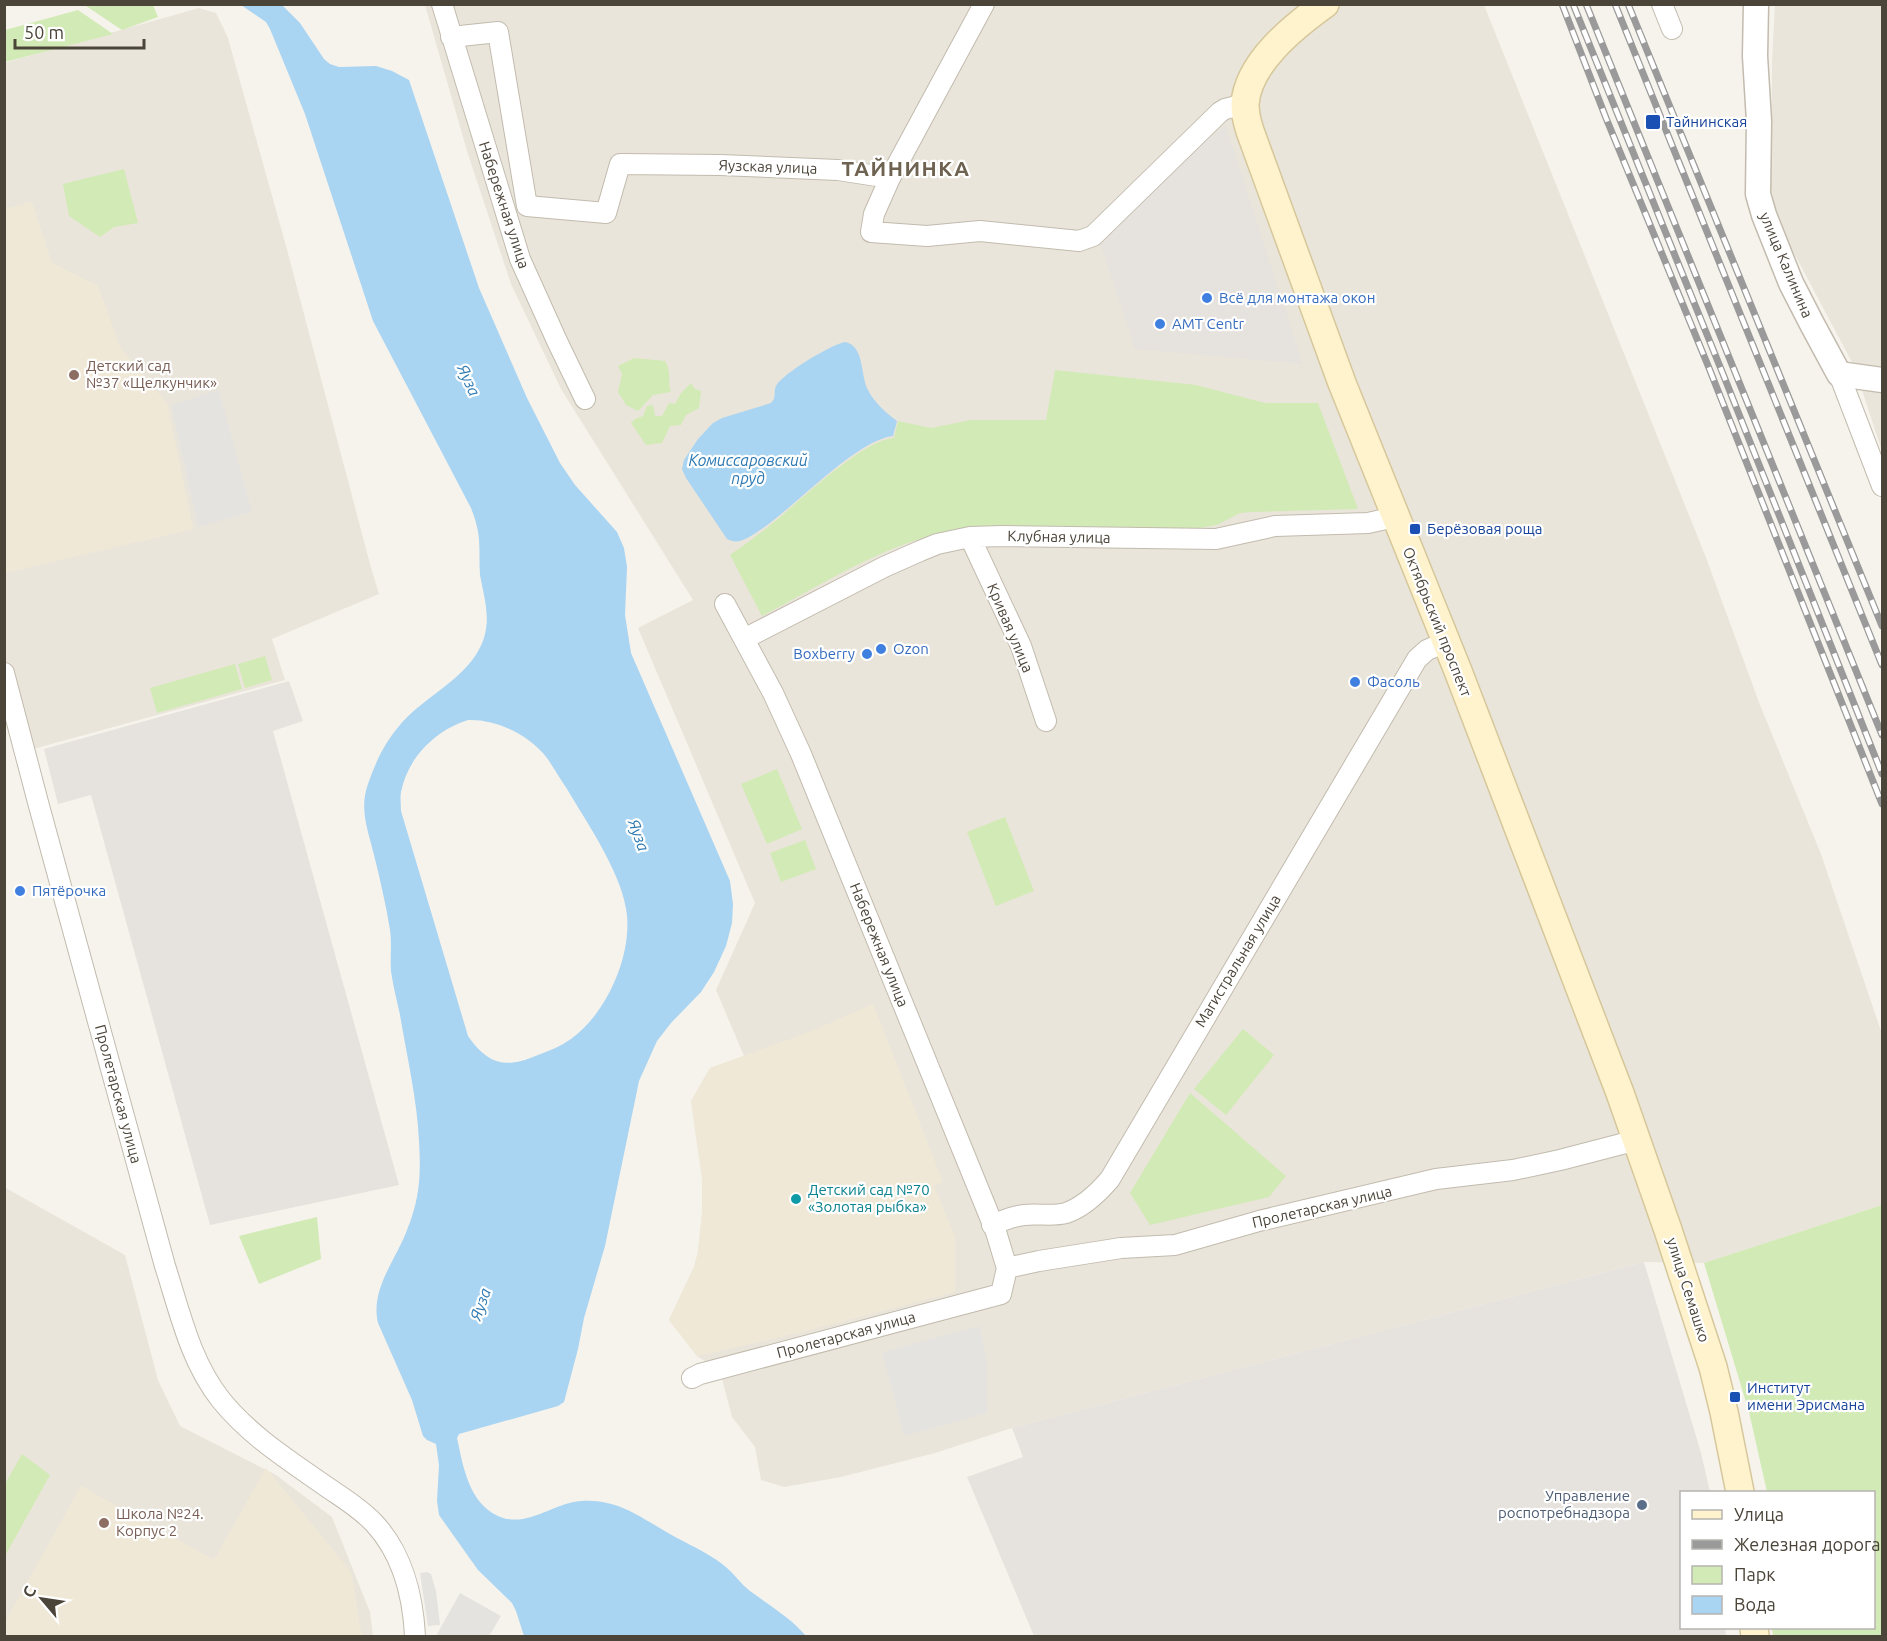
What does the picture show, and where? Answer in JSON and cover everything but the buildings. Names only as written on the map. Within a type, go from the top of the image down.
[{"type":"main road","name":"Октябрьский проспект","points":[[1322,5],[1283,39],[1260,65],[1247,90],[1246,117],[1342,383],[1446,642],[1620,1092]]},
{"type":"main road","name":"улица Семашко","points":[[1620,1092],[1713,1367],[1740,1491]]},
{"type":"street","name":"Набережная улица","points":[[442,4],[520,259],[585,399]]},
{"type":"street","points":[[984,4],[890,178],[874,214],[871,232],[927,236],[980,231],[1086,240],[1094,236],[1220,112],[1245,104]]},
{"type":"street","points":[[1662,4],[1672,29]]},
{"type":"street","name":"улица Калинина","points":[[1756,4],[1755,56],[1760,121],[1758,194],[1791,283],[1839,374]]},
{"type":"street","name":"Яузская улица","points":[[451,37],[498,32],[527,206],[606,213],[620,164],[838,170],[890,178]]},
{"type":"street","points":[[1882,380],[1839,374],[1882,486]]},
{"type":"street","name":"Клубная улица","points":[[744,639],[884,567],[937,544],[970,537],[1216,539],[1275,526],[1368,523],[1395,517]]},
{"type":"street","name":"Кривая улица","points":[[970,537],[1021,646],[1046,721]]},
{"type":"street","name":"Набережная улица","points":[[725,604],[773,693],[801,754],[992,1225],[1007,1269]]},
{"type":"street","name":"Магистральная улица","points":[[992,1225],[1023,1215],[1066,1213],[1090,1199],[1110,1179],[1417,659],[1427,650],[1446,642]]},
{"type":"street","name":"Пролетарская улица","points":[[4,673],[13,705],[12,733],[165,1266],[186,1334],[197,1361],[222,1401],[258,1437],[366,1515],[375,1524],[393,1548],[403,1572],[411,1600],[415,1636]]},
{"type":"street","name":"Пролетарская улица","points":[[692,1378],[1001,1294],[1007,1269],[1110,1249],[1175,1245],[1251,1223],[1436,1179],[1513,1170],[1637,1140]]},
{"type":"shaded area","points":[[425,5],[1484,5],[1705,555],[1760,705],[1821,854],[1882,1034],[1882,1205],[1704,1263],[1644,1262],[1012,1428],[935,1453],[841,1477],[784,1487],[761,1480],[755,1447],[732,1417],[722,1379],[711,1365],[697,1356],[669,1320],[694,1267],[702,1213],[702,1178],[691,1101],[710,1068],[744,1056],[716,990],[755,903],[638,628],[693,600],[561,389],[511,284],[467,151]]},
{"type":"shaded area","points":[[1775,5],[1882,5],[1882,451],[1854,366],[1778,223],[1771,188]]},
{"type":"shaded area","points":[[199,8],[216,13],[228,38],[379,594],[272,639],[285,680],[33,749],[28,745],[4,659],[4,63]]},
{"type":"shaded area","points":[[1225,124],[1303,364],[1135,349],[1098,237]]},
{"type":"shaded area","name":"Детский сад №37 «Щелкунчик»","points":[[32,202],[52,263],[98,286],[120,347],[167,403],[193,529],[5,573],[5,209]]},
{"type":"shaded area","points":[[219,390],[252,512],[198,527],[171,405]]},
{"type":"shaded area","points":[[289,681],[303,721],[273,731],[399,1185],[210,1225],[91,795],[58,804],[44,749]]},
{"type":"shaded area","points":[[873,1004],[943,1182],[934,1186],[955,1237],[955,1292],[798,1333],[697,1356],[669,1320],[694,1267],[702,1213],[702,1178],[691,1101],[710,1068],[812,1031]]},
{"type":"shaded area","points":[[4,1187],[125,1255],[158,1380],[180,1426],[276,1475],[332,1517],[370,1612],[373,1636],[5,1636]]},
{"type":"shaded area","points":[[1644,1262],[1701,1453],[1710,1491],[1680,1491],[1680,1629],[1725,1629],[1726,1636],[1034,1636],[967,1477],[1023,1457],[1012,1428]]},
{"type":"shaded area","points":[[980,1326],[987,1364],[987,1413],[904,1436],[882,1352]]},
{"type":"shaded area","name":"Школа №24. Корпус 2","points":[[266,1468],[351,1572],[362,1636],[5,1636],[5,1622],[81,1486],[214,1560]]},
{"type":"shaded area","points":[[420,1573],[431,1574],[436,1591],[440,1625],[428,1626]]},
{"type":"shaded area","points":[[460,1593],[501,1616],[489,1636],[436,1636]]},
{"type":"green space","points":[[153,5],[158,17],[122,30],[86,6]]},
{"type":"green space","points":[[78,10],[113,34],[5,62],[5,30]]},
{"type":"green space","points":[[124,169],[138,223],[114,227],[100,237],[69,216],[63,184]]},
{"type":"green space","points":[[634,358],[665,361],[671,392],[653,395],[638,411],[626,405],[618,392],[622,374],[618,366]]},
{"type":"green space","points":[[1055,370],[1196,385],[1265,403],[1318,403],[1358,509],[1240,513],[1217,525],[1193,529],[976,527],[947,531],[892,549],[865,561],[762,616],[730,555],[849,460],[881,441],[894,438],[898,421],[931,428],[971,420],[1046,420]]},
{"type":"green space","points":[[691,383],[695,389],[701,391],[699,408],[686,415],[681,425],[670,426],[662,443],[646,445],[631,423],[643,416],[647,406],[653,405],[655,416],[662,416],[669,403],[675,404],[681,393]]},
{"type":"green space","points":[[265,656],[272,680],[245,688],[238,664]]},
{"type":"green space","points":[[235,664],[242,689],[157,713],[150,688]]},
{"type":"green space","points":[[777,769],[802,829],[767,844],[741,784]]},
{"type":"green space","points":[[1005,817],[1034,891],[996,906],[967,832]]},
{"type":"green space","points":[[805,840],[816,869],[781,882],[770,853]]},
{"type":"green space","points":[[1243,1029],[1274,1055],[1226,1115],[1194,1089]]},
{"type":"green space","points":[[1190,1093],[1286,1176],[1269,1197],[1150,1225],[1130,1193]]},
{"type":"green space","points":[[1882,1205],[1882,1636],[1773,1636],[1772,1629],[1875,1629],[1875,1491],[1767,1491],[1749,1412],[1704,1263]]},
{"type":"green space","points":[[317,1217],[321,1259],[259,1284],[239,1236]]},
{"type":"green space","points":[[22,1454],[50,1475],[5,1556],[5,1484]]},
{"type":"water","name":"Яуза","points":[[241,5],[282,5],[300,23],[324,59],[330,64],[339,67],[376,66],[409,80],[479,288],[527,398],[560,463],[575,485],[617,532],[624,548],[627,567],[625,615],[631,653],[730,881],[733,904],[732,923],[726,946],[714,972],[701,992],[657,1041],[639,1081],[605,1246],[584,1318],[564,1402],[558,1406],[459,1434],[457,1438],[465,1472],[480,1502],[488,1510],[508,1519],[529,1517],[581,1501],[608,1503],[632,1512],[721,1563],[747,1588],[787,1617],[806,1636],[524,1636],[512,1603],[478,1570],[439,1515],[437,1501],[439,1465],[436,1444],[423,1436],[412,1400],[378,1323],[376,1310],[385,1275],[402,1241],[415,1207],[420,1176],[420,1153],[414,1094],[391,971],[390,930],[367,828],[364,802],[374,768],[385,746],[400,725],[463,671],[481,645],[487,615],[480,575],[479,535],[471,508],[373,321],[305,114],[266,22]],"holes":[[[468,720],[479,720],[512,730],[531,742],[547,758],[612,867],[624,900],[627,916],[625,949],[620,967],[614,984],[595,1015],[567,1042],[527,1059],[507,1063],[490,1058],[475,1046],[468,1036],[401,811],[401,794],[405,779],[417,756],[445,731]]]},
{"type":"water","name":"Комиссаровский пруд","points":[[845,342],[856,349],[859,355],[870,394],[897,421],[893,436],[878,440],[861,449],[753,535],[740,541],[727,539],[686,478],[682,469],[684,460],[698,439],[713,423],[771,403],[776,386],[787,374],[819,354]]},
{"type":"railway","points":[[1562,4],[1882,804]]},
{"type":"railway","points":[[1573,4],[1882,774]]},
{"type":"railway","points":[[1586,4],[1882,735]]},
{"type":"railway","points":[[1615,4],[1882,665]]},
{"type":"railway","points":[[1628,4],[1882,626]]},
{"type":"place","name":"Тайнинская","points":[[1653,122]]},
{"type":"place","name":"Всё для монтажа окон","points":[[1207,298]]},
{"type":"place","name":"AMT Centr","points":[[1160,324]]},
{"type":"place","name":"Детский сад №37 «Щелкунчик»","points":[[74,375]]},
{"type":"place","name":"Берёзовая роща","points":[[1415,529]]},
{"type":"place","name":"Ozon","points":[[881,649]]},
{"type":"place","name":"Boxberry","points":[[867,654]]},
{"type":"place","name":"Фасоль","points":[[1355,682]]},
{"type":"place","name":"Пятёрочка","points":[[20,891]]},
{"type":"place","name":"Детский сад №70 «Золотая рыбка»","points":[[796,1199]]},
{"type":"place","name":"Институт имени Эрисмана","points":[[1735,1397]]},
{"type":"place","name":"Управление роспотребнадзора","points":[[1642,1505]]},
{"type":"place","name":"Школа №24. Корпус 2","points":[[104,1523]]},
{"type":"district","name":"ТАЙНИНКА","points":[[906,169]]}]
